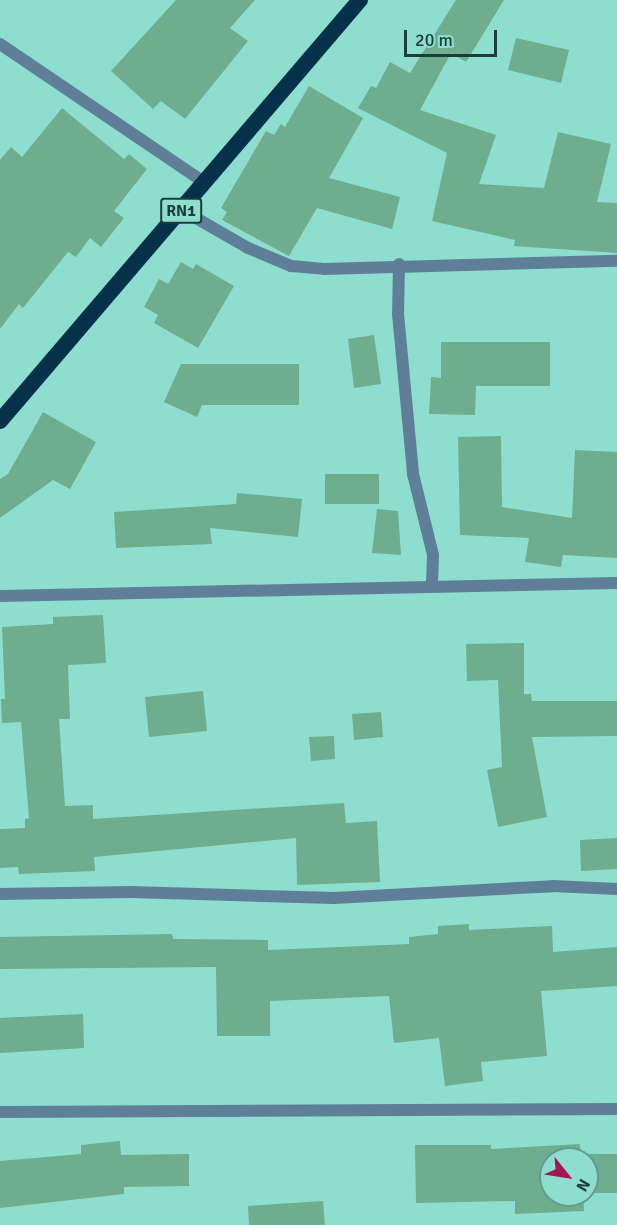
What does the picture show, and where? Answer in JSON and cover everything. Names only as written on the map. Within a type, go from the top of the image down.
[{"type":"highway","name":"RN1","points":[[0,421],[360,0]]},
{"type":"street","points":[[0,44],[204,182]]},
{"type":"street","points":[[182,210],[248,248],[291,266],[324,269],[399,264],[617,261]]},
{"type":"street","points":[[399,264],[398,314],[413,474],[433,555],[432,586]]},
{"type":"street","points":[[0,596],[617,583]]},
{"type":"street","points":[[0,894],[131,892],[334,897],[553,886],[617,889]]},
{"type":"street","points":[[0,1112],[617,1109]]},
{"type":"building","points":[[176,0],[255,0],[230,28],[248,41],[185,119],[161,101],[153,109],[111,71]]},
{"type":"building","points":[[456,0],[504,0],[466,62],[451,53],[420,110],[496,135],[479,184],[544,188],[558,132],[611,144],[597,202],[617,203],[617,253],[514,246],[515,240],[432,221],[447,153],[358,108],[371,86],[376,88],[390,62],[410,73]]},
{"type":"building","points":[[516,38],[569,50],[561,83],[508,70]]},
{"type":"building","points":[[309,86],[363,118],[329,178],[400,197],[392,229],[317,208],[289,256],[222,220],[227,212],[221,208],[266,131],[274,135],[281,124],[285,127]]},
{"type":"building","points":[[62,108],[124,159],[129,154],[147,169],[114,211],[124,218],[101,247],[90,238],[76,257],[68,252],[23,308],[19,304],[0,329],[0,160],[11,147],[22,157]]},
{"type":"building","points":[[181,262],[193,269],[196,264],[234,286],[198,348],[154,323],[158,315],[144,307],[159,279],[168,284]]},
{"type":"building","points":[[374,335],[381,384],[354,388],[348,339]]},
{"type":"building","points":[[441,342],[550,342],[550,386],[476,386],[475,415],[429,414],[431,377],[441,378]]},
{"type":"building","points":[[181,364],[299,364],[299,405],[202,405],[197,417],[164,402]]},
{"type":"building","points":[[43,412],[96,442],[70,489],[53,480],[0,518],[0,479],[8,474]]},
{"type":"building","points":[[501,436],[502,507],[572,518],[575,450],[617,452],[617,558],[563,555],[561,567],[525,562],[529,538],[460,535],[458,437]]},
{"type":"building","points":[[325,474],[379,474],[379,504],[325,504]]},
{"type":"building","points":[[237,493],[302,499],[298,537],[210,528],[212,544],[116,548],[114,512],[236,504]]},
{"type":"building","points":[[377,509],[398,511],[401,555],[372,553]]},
{"type":"building","points":[[103,615],[106,663],[68,665],[70,719],[59,719],[65,806],[93,805],[93,819],[344,803],[346,823],[377,821],[380,882],[297,885],[296,838],[94,857],[95,871],[19,874],[18,867],[0,868],[0,829],[25,828],[25,819],[29,818],[21,722],[2,723],[1,699],[5,699],[2,627],[53,624],[53,617]]},
{"type":"building","points":[[524,643],[524,694],[531,694],[532,701],[617,701],[617,736],[532,737],[547,817],[498,827],[487,770],[502,767],[498,680],[467,681],[466,644]]},
{"type":"building","points":[[203,691],[207,731],[149,737],[145,697]]},
{"type":"building","points":[[381,712],[383,737],[354,740],[352,714]]},
{"type":"building","points":[[334,736],[335,759],[311,761],[309,737]]},
{"type":"building","points":[[617,838],[617,869],[581,871],[580,840]]},
{"type":"building","points":[[469,924],[469,930],[552,926],[553,952],[617,947],[617,986],[541,991],[547,1056],[481,1062],[483,1081],[445,1086],[439,1038],[394,1043],[389,996],[270,1001],[270,1036],[217,1036],[216,967],[0,969],[0,937],[172,934],[173,939],[268,940],[268,950],[409,944],[409,937],[438,934],[438,926]]},
{"type":"building","points":[[83,1014],[84,1048],[0,1053],[0,1018]]},
{"type":"building","points":[[120,1141],[121,1155],[189,1154],[189,1186],[124,1187],[124,1194],[0,1208],[0,1161],[81,1154],[81,1145]]},
{"type":"building","points":[[580,1144],[580,1147],[539,1147],[539,1207],[584,1207],[584,1211],[515,1214],[515,1201],[416,1203],[415,1145],[491,1145],[491,1149]]},
{"type":"building","points":[[599,1154],[617,1154],[617,1193],[599,1193]]},
{"type":"building","points":[[323,1201],[325,1225],[249,1225],[248,1206]]}]
